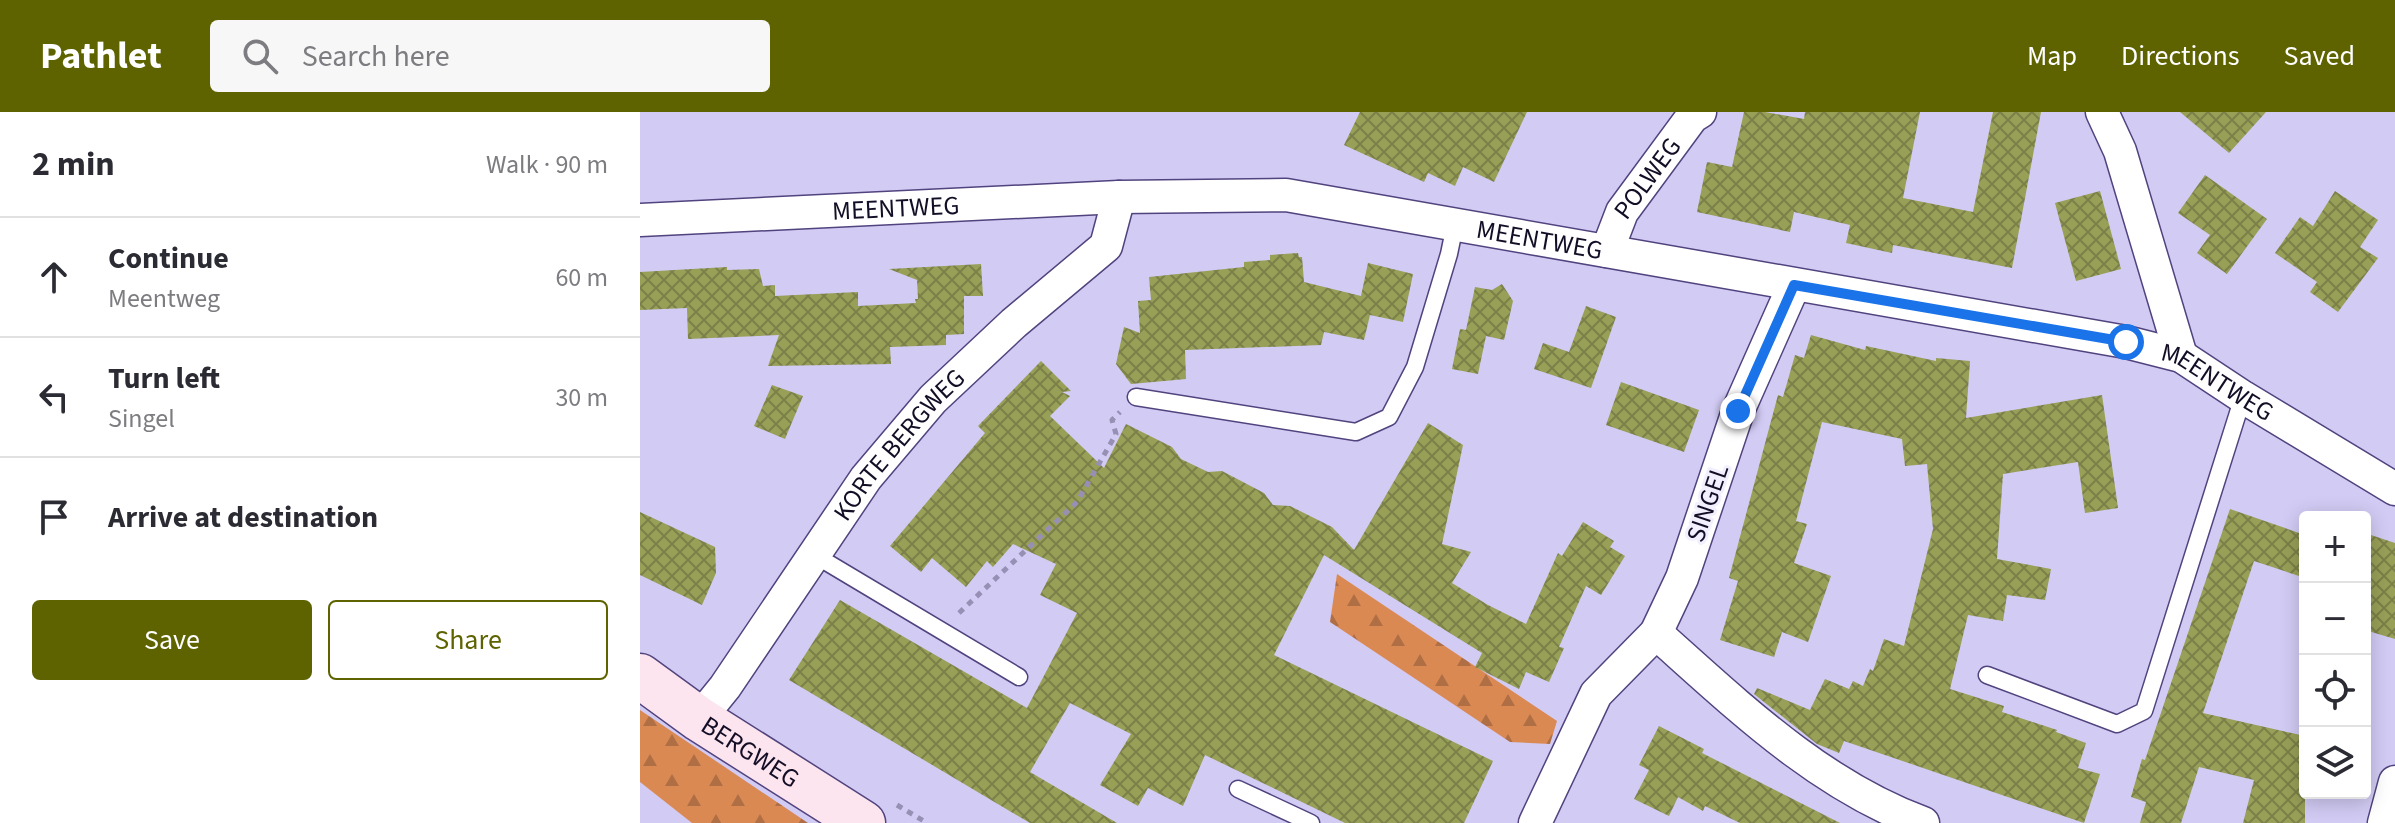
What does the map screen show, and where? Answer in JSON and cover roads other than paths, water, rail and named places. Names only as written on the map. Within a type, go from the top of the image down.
[{"type":"street","name":"POLWEG","points":[[1607,251],[1622,212],[1692,117],[1700,112]]},
{"type":"street","points":[[2102,112],[2120,151],[2181,356]]},
{"type":"street","name":"MEENTWEG","points":[[640,220],[1119,197],[1286,195],[2126,342],[2181,356],[2395,489]]},
{"type":"street","name":"KORTE BERGWEG","points":[[699,719],[725,687],[866,478],[933,399],[1014,323],[1106,246],[1119,197]]},
{"type":"street","name":"SINGEL","points":[[1543,821],[1596,694],[1656,633],[1682,578],[1738,411],[1794,285]]},
{"type":"street","points":[[1656,633],[1792,751],[1888,810],[1923,823]]},
{"type":"street","name":"BERGWEG","points":[[640,676],[699,719],[863,823]]},
{"type":"street","points":[[2384,823],[2395,782]]},
{"type":"lane","points":[[1136,397],[1356,432],[1389,417],[1415,367],[1455,225]]},
{"type":"lane","points":[[1987,675],[2117,724],[2144,711],[2243,397]]},
{"type":"lane","points":[[813,554],[1019,677]]},
{"type":"lane","points":[[1238,789],[1311,823]]}]
